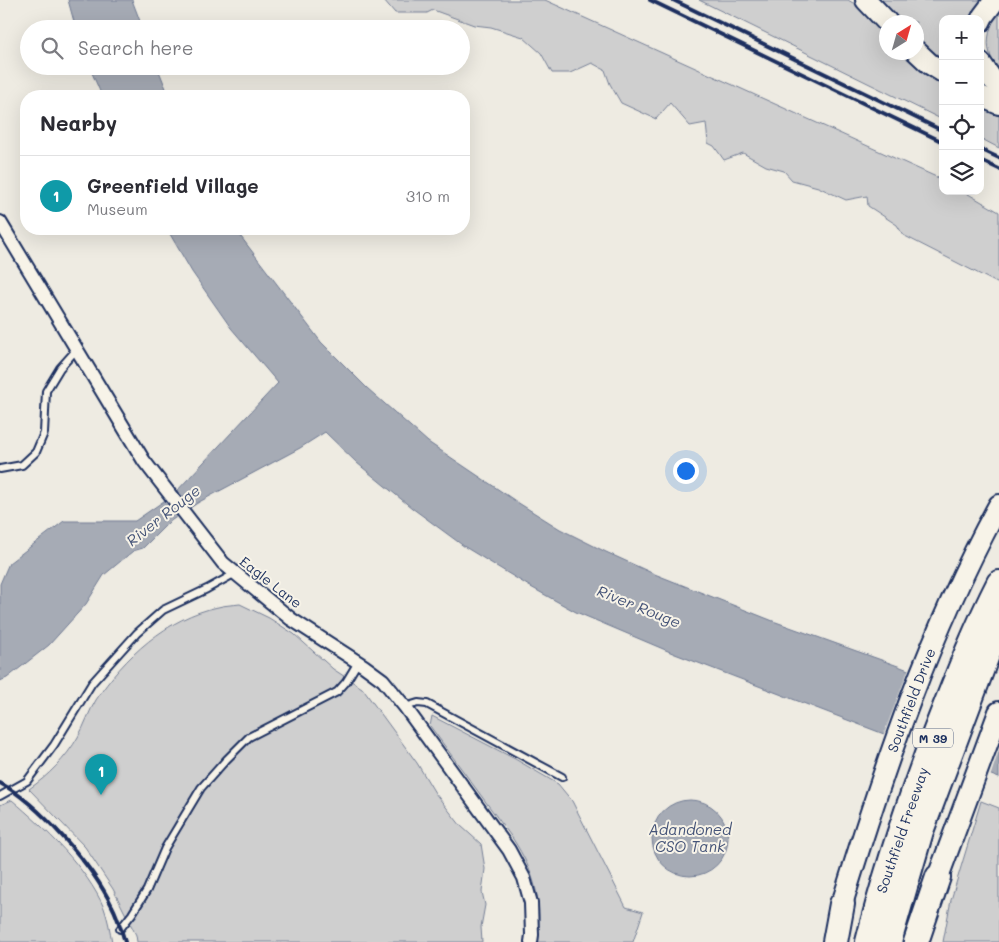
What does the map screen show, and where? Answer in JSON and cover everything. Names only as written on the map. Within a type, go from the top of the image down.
[{"type":"highway","name":"Southfield Freeway","points":[[868,942],[881,888],[911,829],[976,653],[999,583]]},
{"type":"highway","name":"Southfield Freeway","points":[[976,653],[999,623]]},
{"type":"highway","name":"Southfield Freeway","points":[[889,942],[911,829]]},
{"type":"highway","points":[[916,942],[938,877]]},
{"type":"highway","points":[[835,942],[842,904]]},
{"type":"main road","points":[[866,0],[881,15]]},
{"type":"main road","points":[[984,15],[996,0]]},
{"type":"main road","points":[[924,58],[939,70]]},
{"type":"main road","points":[[984,68],[990,78],[999,85]]},
{"type":"main road","points":[[984,98],[999,104]]},
{"type":"main road","name":"Southfield Drive","points":[[842,904],[870,811],[897,734],[935,638],[971,558],[999,505]]},
{"type":"main road","points":[[938,877],[999,712]]},
{"type":"street","name":"Eagle Lane","points":[[0,222],[144,461],[223,563],[234,574],[291,618],[383,680],[406,707],[509,850],[521,871],[531,903],[531,942]]},
{"type":"lane","points":[[0,469],[22,465],[36,452],[44,433],[46,391],[60,368],[77,349]]},
{"type":"lane","points":[[0,796],[27,781],[54,745],[92,683],[137,633],[163,610],[234,574]]},
{"type":"lane","points":[[120,929],[147,890],[166,848],[201,788],[250,737],[337,692],[346,682],[358,662]]},
{"type":"lane","points":[[406,707],[427,704],[562,777]]},
{"type":"shaded area","points":[[384,0],[545,0],[939,178],[939,195],[970,195],[999,212],[999,284],[903,235],[897,225],[868,206],[867,196],[846,200],[818,187],[792,180],[784,171],[766,166],[743,153],[724,160],[714,146],[708,143],[706,123],[690,126],[670,103],[656,119],[621,103],[610,84],[605,70],[592,63],[570,73],[552,73],[541,53],[523,37],[491,27],[474,25],[470,24],[470,20],[460,20],[433,10],[427,13],[395,13]]},
{"type":"shaded area","points":[[699,0],[848,0],[853,3],[860,3],[879,24],[879,60],[914,60],[939,82],[939,118]]},
{"type":"shaded area","points":[[880,0],[987,0],[978,15],[939,15],[939,59],[924,45],[924,15],[894,15]]},
{"type":"shaded area","points":[[997,13],[999,14],[999,69],[992,60],[988,43]]},
{"type":"shaded area","points":[[984,110],[999,116],[999,148],[984,140]]},
{"type":"shaded area","points":[[240,604],[269,618],[294,634],[333,669],[362,688],[417,763],[435,793],[461,826],[481,844],[485,869],[482,892],[485,905],[481,927],[482,942],[137,942],[136,935],[113,889],[85,847],[29,789],[50,772],[73,745],[94,704],[107,684],[133,655],[148,642],[182,620],[221,606]]},
{"type":"shaded area","points":[[432,716],[515,759],[558,784],[572,801],[626,907],[643,912],[633,942],[537,942],[539,927],[538,901],[536,888],[527,864],[513,839],[430,726]]},
{"type":"shaded area","points":[[12,800],[64,849],[87,878],[104,908],[112,942],[0,942],[0,805]]},
{"type":"shaded area","points":[[981,801],[999,808],[999,942],[943,942],[951,900]]},
{"type":"water","points":[[68,0],[132,0],[140,20],[74,20]]},
{"type":"water","points":[[93,75],[161,75],[167,90],[99,90]]},
{"type":"water","name":"River Rouge","points":[[170,235],[240,235],[321,342],[367,388],[428,442],[560,529],[652,573],[773,621],[999,705],[999,778],[675,654],[576,612],[465,547],[412,508],[357,463],[325,432],[300,448],[199,502],[169,522],[143,548],[133,551],[104,575],[86,604],[49,645],[7,678],[0,681],[0,584],[9,563],[64,521],[135,521],[174,494],[278,383],[231,328],[192,272]]},
{"type":"water","name":"Adandoned CSO Tank","points":[[690,800],[704,803],[717,811],[725,824],[728,838],[725,852],[717,865],[704,873],[690,876],[676,873],[663,865],[655,852],[652,838],[655,824],[663,811],[676,803]]},
{"type":"pier","points":[[909,668],[999,702],[999,750],[990,777],[883,736]]},
{"type":"railway","points":[[650,0],[939,140]]},
{"type":"railway","points":[[673,0],[939,129]]},
{"type":"railway","points":[[982,150],[999,158]]},
{"type":"railway","points":[[984,162],[999,169]]},
{"type":"railway","points":[[0,783],[31,805],[64,837],[103,890],[118,919],[125,942]]},
{"type":"place","name":"Greenfield Village","points":[[101,795]]}]
